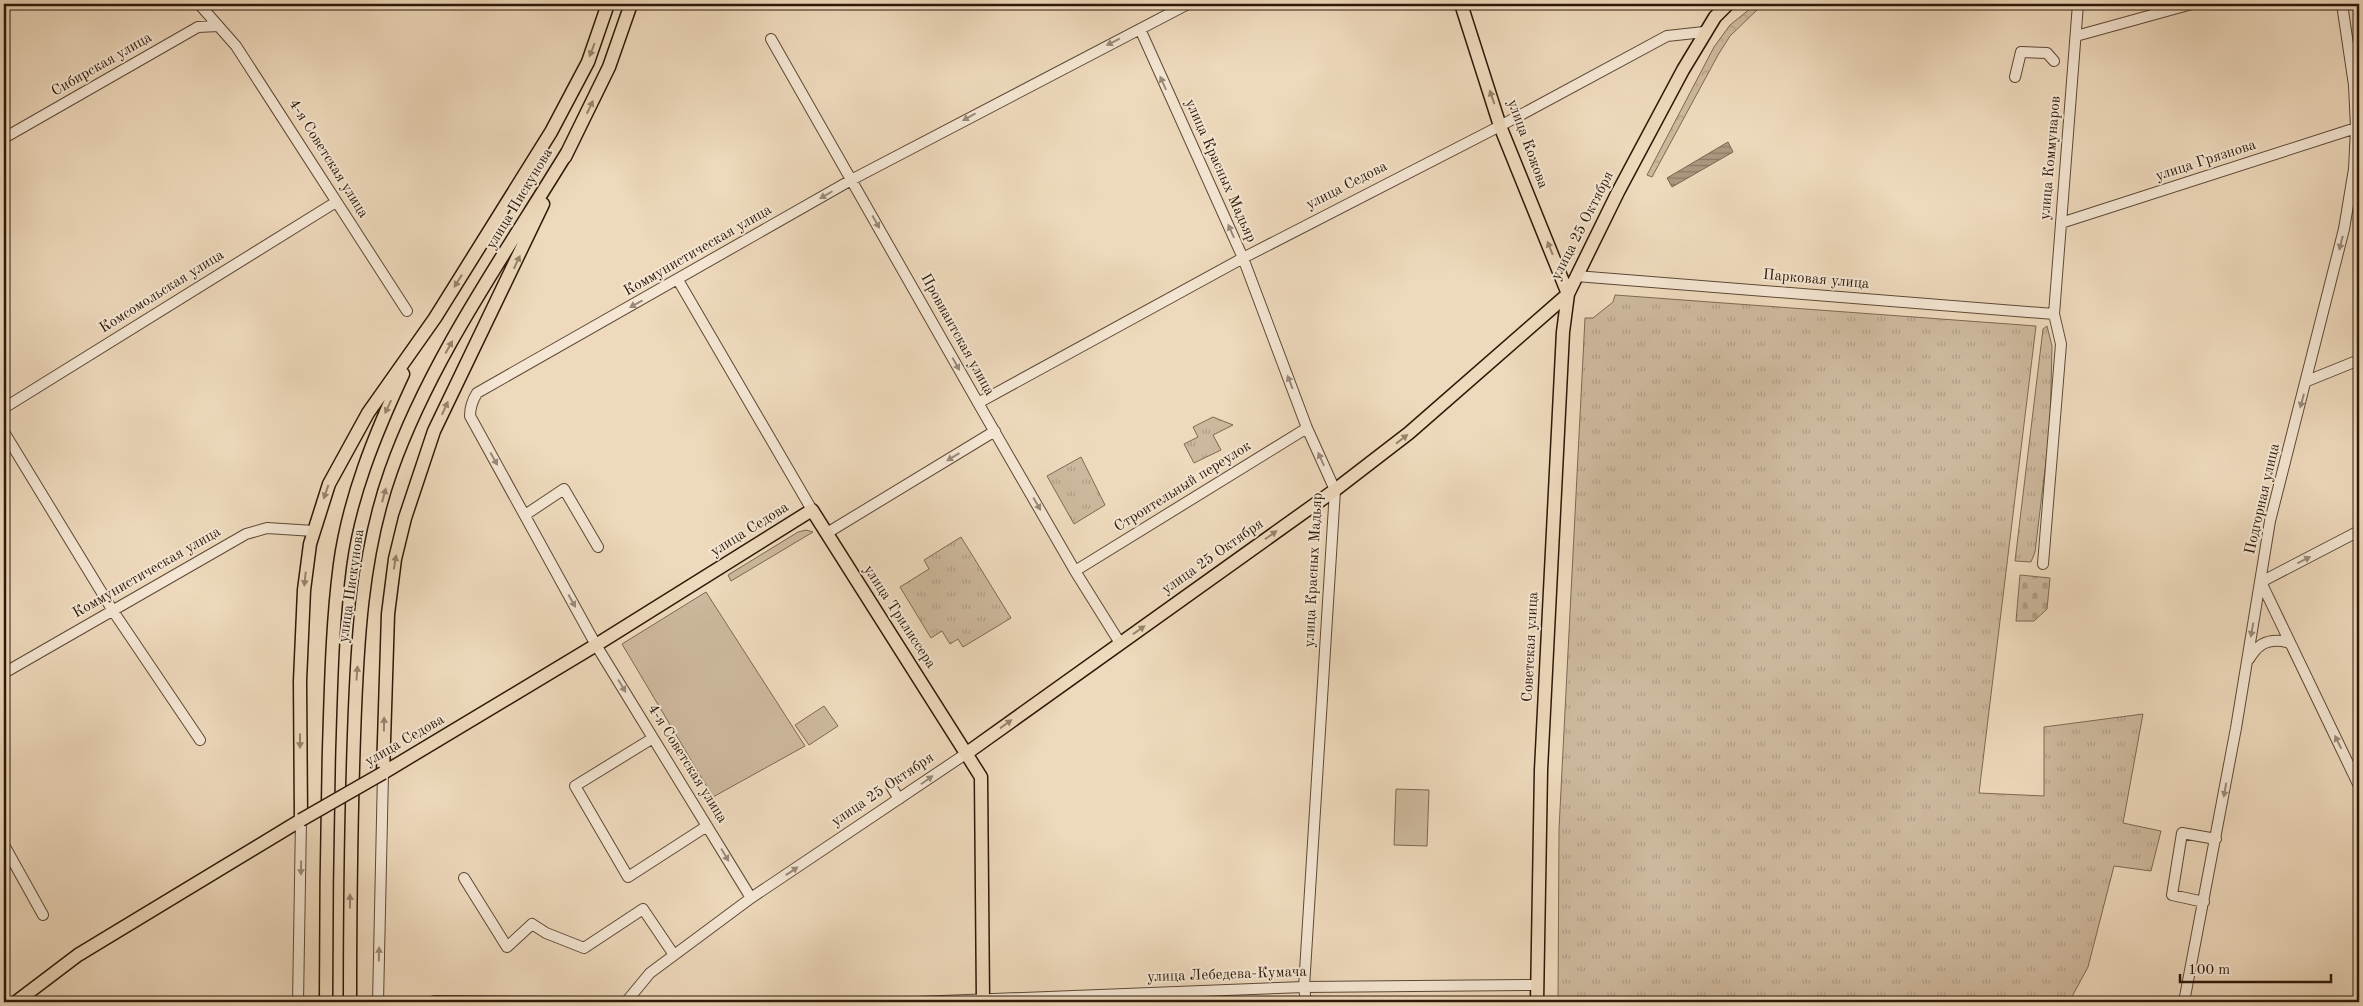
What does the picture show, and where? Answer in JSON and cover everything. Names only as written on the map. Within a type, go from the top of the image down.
[{"type":"main road","points":[[301,820],[302,638],[306,568],[314,531],[329,484],[349,444],[368,413],[435,318],[572,96],[588,62],[608,4]]},
{"type":"main road","points":[[568,151],[609,67],[631,4]]},
{"type":"main road","name":"улица Кожова","points":[[1461,4],[1500,126],[1568,294]]},
{"type":"main road","points":[[1704,32],[1714,17],[1728,4]]},
{"type":"main road","name":"улица 25 Октября","points":[[967,753],[1335,490],[1409,433],[1568,294],[1704,32]]},
{"type":"main road","name":"улица Пискунова","points":[[383,773],[388,614],[395,559],[405,518],[442,415],[508,282],[568,151]]},
{"type":"main road","name":"улица Пискунова","points":[[350,1002],[351,822],[356,679],[368,566],[378,519],[390,473],[427,386],[568,151]]},
{"type":"main road","name":"Советская улица","points":[[1537,1002],[1541,770],[1563,332],[1568,294]]},
{"type":"main road","name":"улица Пискунова","points":[[326,1002],[331,678],[340,563],[351,515],[382,419],[404,371],[435,318]]},
{"type":"main road","name":"улица Седова","points":[[16,1002],[78,955],[596,645],[812,510]]},
{"type":"main road","name":"улица Трилиссера","points":[[812,510],[981,777],[983,1001]]},
{"type":"street","name":"4-я Советская улица","points":[[199,4],[236,46],[408,311]]},
{"type":"street","name":"Коммунистическая улица","points":[[596,645],[470,416],[470,407],[477,393],[852,179],[1188,4]]},
{"type":"street","name":"улица Коммунаров","points":[[2043,564],[2061,344],[2054,314],[2078,4]]},
{"type":"street","points":[[2076,36],[2192,4]]},
{"type":"street","name":"Подгорная улица","points":[[2184,1002],[2216,839],[2270,522],[2344,229],[2354,169],[2358,127],[2342,4]]},
{"type":"street","name":"Сибирская улица","points":[[4,138],[198,27],[218,26]]},
{"type":"street","name":"улица Красных Мадьяр","points":[[1140,29],[1243,258],[1307,428],[1335,490],[1304,987],[1306,1002]]},
{"type":"street","name":"улица Седова","points":[[978,403],[1243,258],[1500,126],[1667,36],[1704,32]]},
{"type":"street","name":"Провиантская улица","points":[[772,39],[994,431],[1120,643]]},
{"type":"street","points":[[2015,77],[2021,52],[2047,54],[2054,61]]},
{"type":"street","name":"улица Грязнова","points":[[2061,223],[2358,127]]},
{"type":"street","name":"Комсомольская улица","points":[[4,408],[336,202]]},
{"type":"street","name":"Парковая улица","points":[[1576,276],[1605,280],[2054,314]]},
{"type":"street","name":"улица Трилиссера","points":[[678,280],[812,510]]},
{"type":"street","points":[[2307,381],[2359,360]]},
{"type":"street","name":"Строительный переулок","points":[[1076,571],[1307,428]]},
{"type":"street","points":[[826,534],[994,431]]},
{"type":"street","points":[[4,432],[113,610],[200,740]]},
{"type":"street","points":[[525,515],[564,489],[598,547]]},
{"type":"street","name":"Коммунистическая улица","points":[[4,674],[246,534],[267,528],[314,531]]},
{"type":"street","points":[[2359,532],[2261,582],[2359,786]]},
{"type":"street","points":[[2247,663],[2258,646],[2266,642],[2285,642],[2292,647]]},
{"type":"street","name":"4-я Советская улица","points":[[596,645],[752,898]]},
{"type":"street","points":[[653,738],[575,786],[628,876],[707,826]]},
{"type":"street","name":"улица 25 Октября","points":[[626,1002],[650,973],[752,898],[967,753]]},
{"type":"street","name":"улица Пискунова","points":[[378,1002],[383,773]]},
{"type":"street","points":[[891,786],[900,799]]},
{"type":"street","points":[[298,1002],[301,820]]},
{"type":"street","points":[[2204,902],[2172,895],[2182,833],[2216,839]]},
{"type":"street","points":[[4,845],[43,915]]},
{"type":"street","points":[[464,878],[507,947],[532,924],[546,933],[584,948],[643,909],[674,955]]},
{"type":"street","name":"улица Лебедева-Кумача","points":[[917,1002],[983,1001],[1304,987],[1537,985]]},
{"type":"street","points":[[434,1000],[590,1002]]},
{"type":"green space","points":[[1756,4],[1761,4],[1730,36],[1718,55],[1652,177],[1647,175],[1714,47],[1730,25]]},
{"type":"green space","points":[[1615,295],[2036,326],[1979,793],[2044,796],[2044,727],[2143,714],[2123,823],[2161,831],[2151,871],[2114,866],[2088,967],[2069,1002],[1558,1002],[1559,829],[1585,318],[1593,318],[1613,302]]},
{"type":"green space","points":[[2047,326],[2052,346],[2050,428],[2035,552],[2031,562],[2015,561],[2043,329]]},
{"type":"green space","points":[[1213,417],[1233,425],[1213,435],[1221,450],[1194,463],[1184,444],[1198,437],[1193,427]]},
{"type":"green space","points":[[1081,457],[1105,505],[1074,524],[1047,476]]},
{"type":"green space","points":[[806,530],[813,532],[731,581],[728,575],[798,532]]},
{"type":"green space","points":[[961,537],[1011,618],[963,647],[958,639],[950,644],[942,631],[931,638],[900,587],[929,569],[924,560]]},
{"type":"green space","points":[[2020,575],[2050,578],[2047,609],[2034,621],[2016,621]]},
{"type":"green space","points":[[706,592],[805,746],[713,797],[622,644]]},
{"type":"green space","points":[[824,706],[838,726],[809,745],[795,725]]},
{"type":"green space","points":[[1396,789],[1429,790],[1427,846],[1394,845]]},
{"type":"shaded area","points":[[1728,142],[1733,152],[1672,187],[1667,178]]}]
